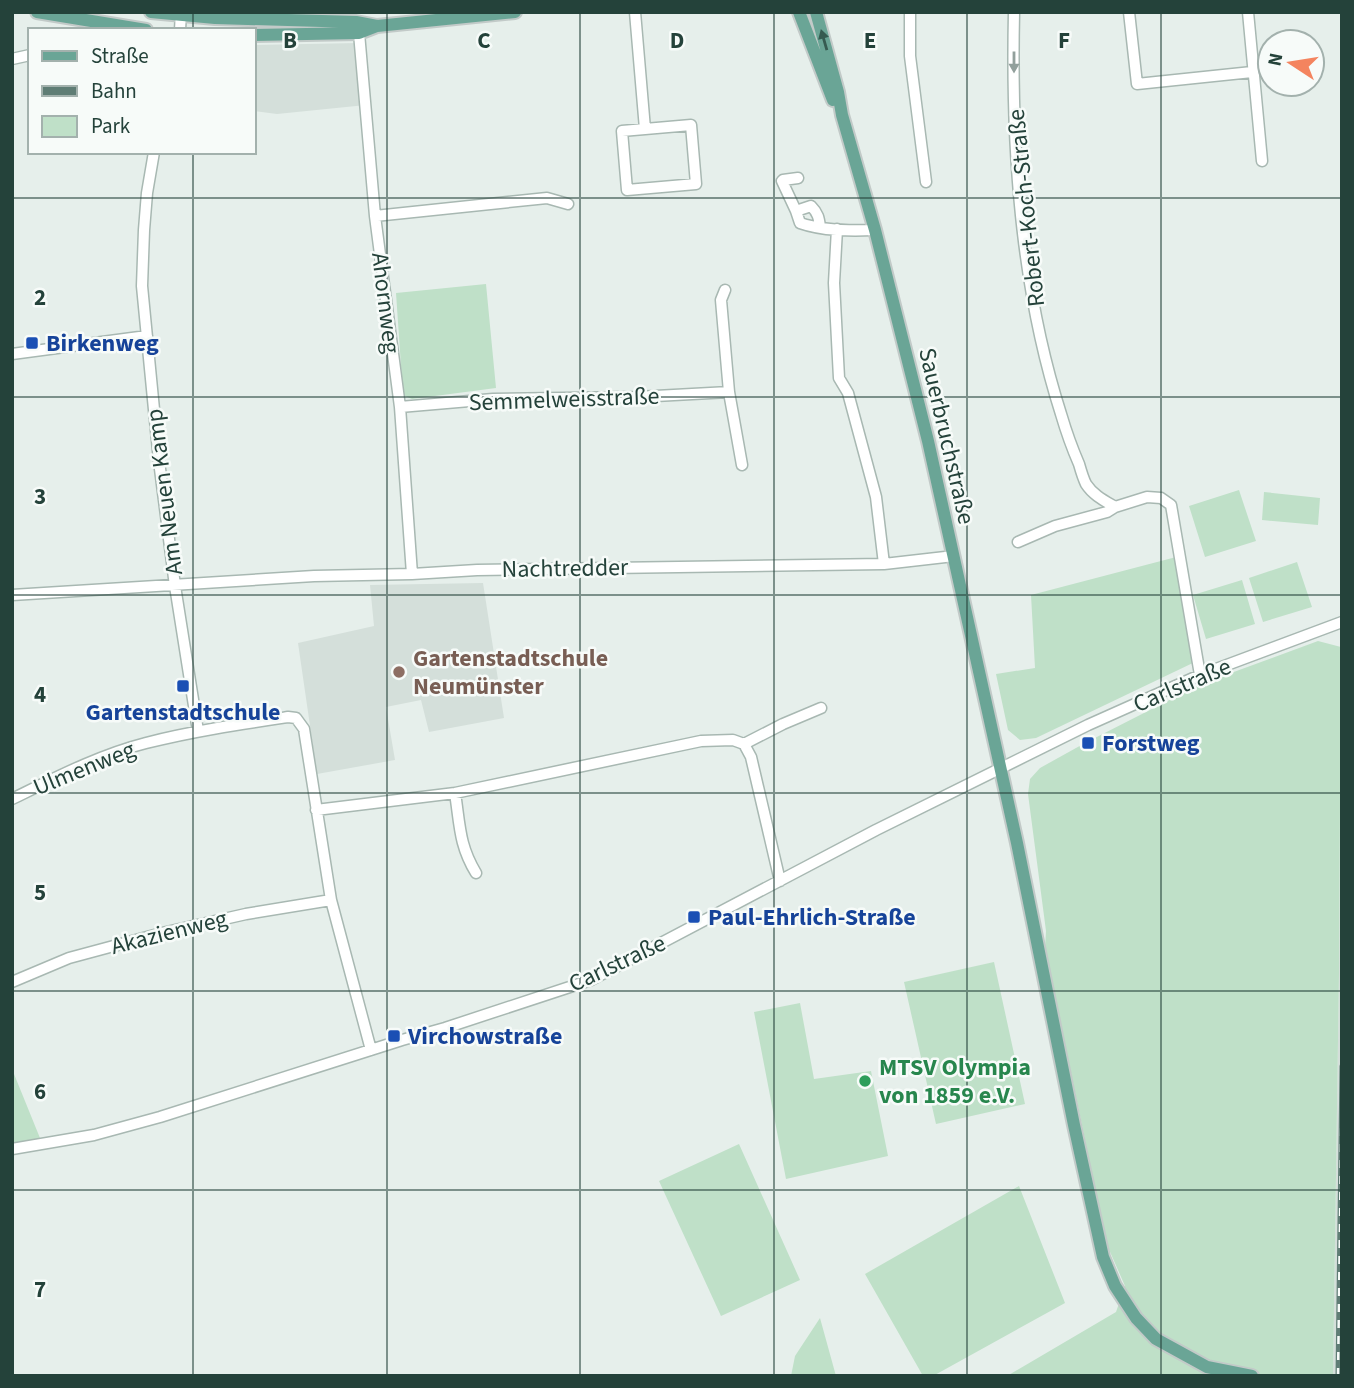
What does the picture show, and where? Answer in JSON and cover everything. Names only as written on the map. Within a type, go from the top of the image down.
[{"type":"main road","points":[[37,12],[134,28]]},
{"type":"main road","points":[[151,12],[310,17],[377,26]]},
{"type":"main road","points":[[256,35],[359,33],[377,26],[515,12]]},
{"type":"main road","name":"Sauerbruchstraße","points":[[799,12],[832,98],[842,115]]},
{"type":"main road","name":"Sauerbruchstraße","points":[[816,12],[928,441],[999,769]]},
{"type":"main road","points":[[999,769],[1017,843],[1103,1257],[1115,1286],[1136,1318],[1156,1339],[1205,1371],[1252,1376]]},
{"type":"street","points":[[635,12],[645,129]]},
{"type":"street","points":[[910,12],[910,57],[926,182]]},
{"type":"street","name":"Robert-Koch-Straße","points":[[1014,12],[1015,113],[1024,237],[1038,324],[1053,391],[1087,486],[1099,498],[1115,507]]},
{"type":"street","points":[[1129,12],[1137,84],[1252,72]]},
{"type":"street","points":[[1248,12],[1262,161]]},
{"type":"street","points":[[310,17],[316,29],[327,35]]},
{"type":"street","points":[[289,35],[306,27],[310,17]]},
{"type":"street","name":"Ahornweg","points":[[359,33],[375,216],[400,407],[412,574]]},
{"type":"street","points":[[691,125],[696,184],[628,190],[622,131],[645,129],[691,125]]},
{"type":"street","name":"Am Neuen Kamp","points":[[154,154],[147,184],[142,286],[159,461],[198,731]]},
{"type":"street","points":[[798,178],[782,181],[800,223],[850,231],[875,230]]},
{"type":"street","points":[[375,216],[547,198],[568,204]]},
{"type":"street","points":[[796,211],[811,206],[819,216],[820,227]]},
{"type":"street","points":[[837,229],[834,283],[839,378],[848,393],[876,497],[884,564]]},
{"type":"street","points":[[725,289],[721,300],[729,392],[742,465]]},
{"type":"street","points":[[12,354],[148,335]]},
{"type":"street","name":"Semmelweisstraße","points":[[400,407],[493,399],[637,397],[729,392]]},
{"type":"street","points":[[1017,542],[1055,526],[1107,512],[1147,497],[1161,498],[1171,505],[1200,675]]},
{"type":"street","name":"Nachtredder","points":[[12,596],[314,576],[477,570],[884,564],[954,556]]},
{"type":"street","name":"Carlstraße","points":[[12,1149],[107,1132],[206,1104],[592,980],[873,831],[1088,725],[1200,675],[1342,622]]},
{"type":"street","points":[[744,744],[821,708]]},
{"type":"street","points":[[198,731],[289,716],[296,718],[304,729],[331,900],[371,1051]]},
{"type":"street","name":"Ulmenweg","points":[[12,799],[105,756],[144,743],[198,731]]},
{"type":"street","points":[[316,810],[455,793],[701,741],[733,740],[744,744],[751,757],[780,881]]},
{"type":"street","points":[[455,793],[462,844],[476,873]]},
{"type":"street","name":"Akazienweg","points":[[12,982],[69,958],[162,933],[246,914],[331,900]]},
{"type":"shaded area","points":[[358,43],[366,105],[277,114],[256,111],[256,45]]},
{"type":"shaded area","name":"Gartenstadtschule Neumünster","points":[[483,583],[504,718],[429,732],[421,700],[386,707],[395,760],[317,774],[298,643],[374,626],[370,585]]},
{"type":"shaded area","points":[[1342,593],[1342,1376],[1333,1376],[1339,974]]},
{"type":"green space","points":[[486,284],[496,388],[412,399],[403,395],[396,293]]},
{"type":"green space","points":[[1239,490],[1256,541],[1205,557],[1189,506]]},
{"type":"green space","points":[[1264,492],[1320,498],[1318,525],[1262,520]]},
{"type":"green space","points":[[1180,556],[1197,661],[1036,738],[1020,740],[1008,730],[996,674],[1035,668],[1031,595]]},
{"type":"green space","points":[[1297,562],[1312,607],[1263,622],[1249,578]]},
{"type":"green space","points":[[1242,580],[1255,624],[1206,639],[1193,595]]},
{"type":"green space","points":[[1318,641],[1341,647],[1333,1376],[1007,1376],[1116,1312],[1125,1286],[1107,1245],[1045,948],[1046,931],[1028,794],[1030,779],[1040,768],[1085,743],[1201,684]]},
{"type":"green space","points":[[994,962],[1025,1104],[936,1124],[904,982]]},
{"type":"green space","points":[[800,1003],[814,1079],[871,1071],[888,1156],[786,1179],[754,1012]]},
{"type":"green space","points":[[12,1069],[42,1143],[12,1148]]},
{"type":"green space","points":[[739,1144],[800,1280],[721,1316],[659,1181]]},
{"type":"green space","points":[[1019,1186],[1065,1303],[933,1376],[923,1376],[865,1274]]},
{"type":"green space","points":[[820,1318],[836,1376],[791,1376],[795,1356]]},
{"type":"railway","points":[[1338,1376],[1342,1066]]},
{"type":"place","name":"Birkenweg","points":[[32,343]]},
{"type":"place","name":"Gartenstadtschule Neumünster","points":[[399,672]]},
{"type":"place","name":"Gartenstadtschule","points":[[183,686]]},
{"type":"place","name":"Forstweg","points":[[1088,743]]},
{"type":"place","name":"Paul-Ehrlich-Straße","points":[[694,917]]},
{"type":"place","name":"Virchowstraße","points":[[394,1036]]},
{"type":"place","name":"MTSV Olympia von 1859 e.V.","points":[[865,1081]]}]
